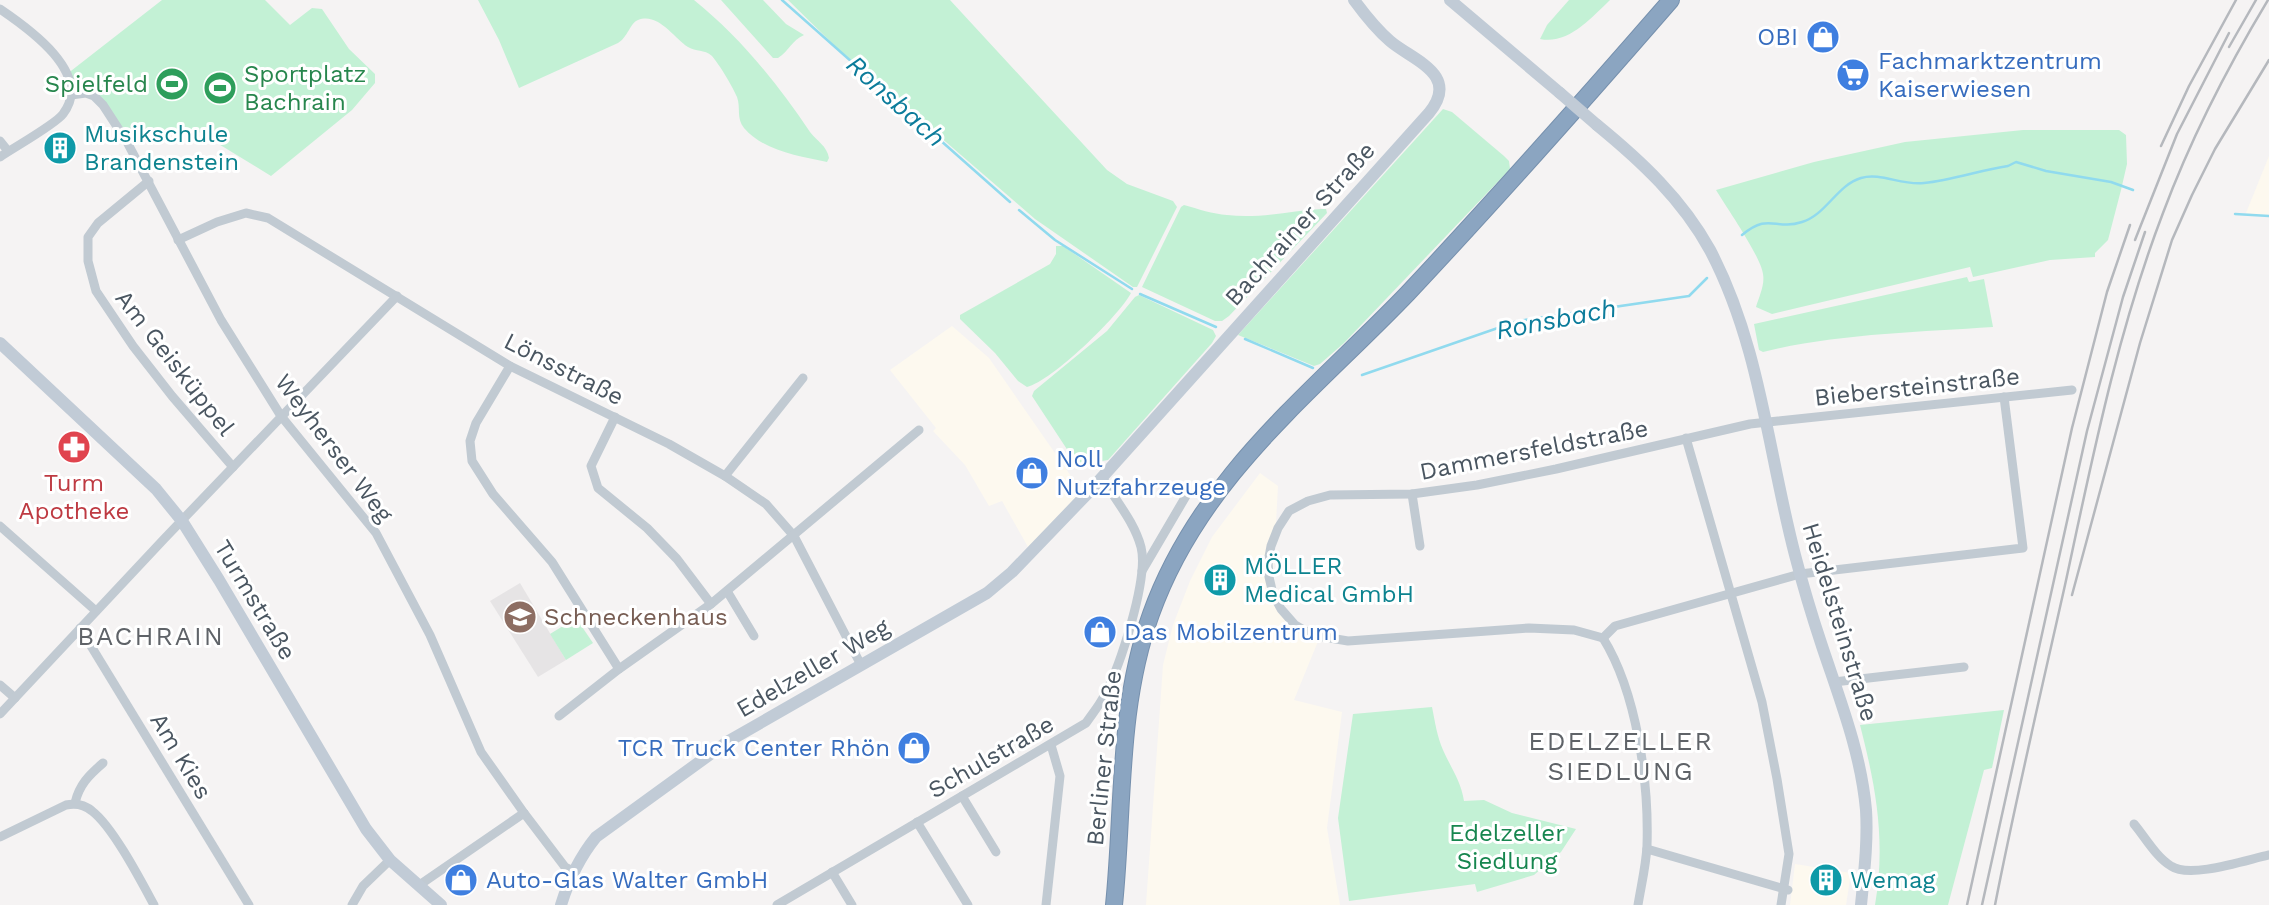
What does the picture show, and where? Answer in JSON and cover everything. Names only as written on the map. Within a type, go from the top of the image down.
[{"type":"highway","name":"Berliner Straße","points":[[1114,905],[1127,716],[1136,666],[1149,618],[1185,538],[1233,471],[1487,209],[1671,0]]},
{"type":"main road","name":"Bachrainer Straße","points":[[1102,477],[1433,108],[1438,94],[1434,73],[1424,62],[1387,38],[1354,0]]},
{"type":"main road","name":"Heidelsteinstraße","points":[[1450,0],[1657,179],[1698,229],[1721,273],[1750,353],[1800,575],[1859,762],[1866,810],[1861,905]]},
{"type":"main road","name":"Turmstraße","points":[[0,343],[156,489],[182,521],[366,829],[390,860],[441,905]]},
{"type":"main road","name":"Edelzeller Weg","points":[[561,905],[573,871],[596,837],[727,742],[987,593],[1012,572],[1102,477]]},
{"type":"street","points":[[0,9],[38,36],[56,55],[67,74],[71,95],[63,115],[4,154],[0,141]]},
{"type":"street","name":"Weyherser Weg","points":[[71,95],[86,93],[103,105],[149,181],[221,320],[281,416],[376,533],[430,635],[481,752],[565,867],[573,871]]},
{"type":"street","name":"Am Geisküppel","points":[[149,181],[98,223],[88,237],[88,261],[93,281],[96,290],[133,346],[233,467]]},
{"type":"street","name":"Lönsstraße","points":[[178,240],[217,222],[246,213],[268,218],[510,366],[669,444],[725,476],[766,504],[794,536],[861,665]]},
{"type":"street","points":[[0,714],[397,296]]},
{"type":"street","points":[[510,366],[476,423],[470,441],[472,461],[493,495],[552,562],[619,669]]},
{"type":"street","points":[[725,476],[803,378]]},
{"type":"street","name":"Biebersteinstraße","points":[[1767,423],[2072,390]]},
{"type":"street","points":[[1638,905],[1647,849],[1646,794],[1628,697],[1616,659],[1603,638],[1615,626],[1800,575],[2023,548],[2004,397]]},
{"type":"street","points":[[615,417],[591,466],[598,488],[647,528],[677,559],[711,604]]},
{"type":"street","name":"Dammersfeldstraße","points":[[1603,638],[1573,630],[1529,628],[1348,641],[1312,635],[1295,625],[1281,609],[1273,594],[1268,562],[1278,528],[1289,511],[1308,501],[1330,495],[1412,494],[1477,485],[1556,470],[1750,424],[1767,423]]},
{"type":"street","points":[[559,716],[619,669],[711,604],[919,430]]},
{"type":"street","points":[[1686,438],[1762,702],[1789,854],[1787,890],[1781,905]]},
{"type":"street","name":"Schulstraße","points":[[777,905],[1086,723],[1104,697],[1136,605],[1142,573],[1141,548],[1124,510],[1102,477]]},
{"type":"street","points":[[1412,494],[1420,546]]},
{"type":"street","name":"Schulstraße","points":[[1142,573],[1186,496]]},
{"type":"street","points":[[0,526],[96,611]]},
{"type":"street","points":[[727,591],[754,636]]},
{"type":"street","name":"Am Kies","points":[[80,628],[249,905]]},
{"type":"street","points":[[1834,682],[1964,667]]},
{"type":"street","points":[[0,685],[15,698]]},
{"type":"street","points":[[1046,905],[1060,776],[1051,745]]},
{"type":"street","points":[[75,803],[78,790],[103,764]]},
{"type":"street","points":[[962,796],[996,852]]},
{"type":"street","points":[[0,837],[66,805],[75,803],[91,809],[105,825],[154,905]]},
{"type":"street","points":[[418,886],[524,813]]},
{"type":"street","points":[[917,822],[968,905]]},
{"type":"street","points":[[2134,824],[2166,862],[2176,869],[2200,870],[2269,855]]},
{"type":"street","points":[[1647,849],[1787,890]]},
{"type":"street","points":[[352,905],[363,886],[390,860]]},
{"type":"street","points":[[832,872],[852,905]]},
{"type":"shaded area","points":[[2269,156],[2269,217],[2246,213]]},
{"type":"shaded area","points":[[952,326],[989,358],[1082,492],[1028,547],[1002,501],[989,506],[965,465],[933,431],[936,428],[890,370]]},
{"type":"shaded area","points":[[1260,473],[1278,486],[1273,578],[1282,606],[1301,626],[1321,634],[1294,700],[1342,712],[1327,828],[1340,905],[1146,905],[1163,665],[1173,625],[1190,581],[1212,537]]},
{"type":"shaded area","name":"Schneckenhaus","points":[[520,583],[566,660],[538,677],[490,601]]},
{"type":"shaded area","points":[[1795,864],[1851,873],[1846,905],[1790,905]]},
{"type":"green space","name":"Sportplatz Bachrain","points":[[162,0],[265,0],[290,25],[312,8],[322,9],[349,49],[375,74],[375,83],[352,110],[271,176],[194,129],[140,131],[127,142],[94,96],[71,95],[67,74]]},
{"type":"green space","points":[[478,0],[694,0],[727,29],[757,62],[824,147],[829,158],[827,162],[793,155],[752,136],[739,117],[737,97],[712,56],[688,47],[665,27],[645,18],[633,24],[618,43],[519,88],[499,40]]},
{"type":"green space","points":[[721,0],[763,0],[786,24],[804,35],[778,58],[773,58]]},
{"type":"green space","points":[[788,0],[950,0],[1107,170],[1127,184],[1173,201],[1177,207],[1137,287],[1133,287],[1035,219],[836,47]]},
{"type":"green space","points":[[1569,0],[1610,0],[1587,22],[1569,34],[1550,40],[1540,39],[1547,25]]},
{"type":"green space","points":[[1443,109],[1452,112],[1504,156],[1509,161],[1510,169],[1344,343],[1320,364],[1314,366],[1238,335]]},
{"type":"green space","points":[[2023,130],[2119,130],[2126,135],[2127,164],[2121,190],[2108,240],[2095,253],[2095,257],[2050,260],[1973,277],[1970,267],[1772,314],[1756,307],[1763,282],[1761,266],[1716,190],[1814,162],[1905,142]]},
{"type":"green space","points":[[1184,205],[1216,214],[1239,216],[1321,209],[1326,209],[1327,213],[1229,316],[1222,321],[1215,321],[1142,287]]},
{"type":"green space","points":[[1056,246],[1063,246],[1131,293],[1113,317],[1068,361],[1027,387],[1018,381],[995,353],[960,319],[960,315],[1050,264],[1056,254]]},
{"type":"green space","points":[[1967,277],[1969,282],[1984,279],[1993,327],[1847,337],[1763,352],[1759,350],[1754,324]]},
{"type":"green space","points":[[1139,295],[1213,330],[1216,336],[1108,460],[1080,465],[1076,463],[1032,396],[1034,391],[1107,331]]},
{"type":"green space","points":[[576,618],[593,643],[566,660],[550,634]]},
{"type":"green space","name":"Edelzeller Siedlung","points":[[1432,707],[1441,745],[1464,801],[1484,800],[1512,813],[1576,829],[1561,852],[1534,875],[1477,892],[1475,884],[1349,901],[1338,818],[1353,714]]},
{"type":"green space","points":[[2004,710],[1992,768],[1984,770],[1948,905],[1875,905],[1880,859],[1878,814],[1860,725]]},
{"type":"waterway","name":"Ronsbach","points":[[782,0],[1010,202]]},
{"type":"waterway","name":"Ronsbach","points":[[1742,235],[1751,228],[1766,223],[1785,225],[1802,222],[1818,213],[1845,187],[1861,178],[1869,177],[1924,183],[2008,166],[2016,162],[2046,171],[2111,182],[2133,190]]},
{"type":"waterway","name":"Ronsbach","points":[[1019,210],[1055,240],[1132,289]]},
{"type":"waterway","name":"Ronsbach","points":[[2235,214],[2269,216]]},
{"type":"waterway","name":"Ronsbach","points":[[1362,375],[1518,321],[1689,296],[1707,278]]},
{"type":"waterway","name":"Ronsbach","points":[[1140,294],[1216,327]]},
{"type":"waterway","name":"Ronsbach","points":[[1245,339],[1313,368]]},
{"type":"railway","points":[[2161,146],[2189,86],[2236,0]]},
{"type":"railway","points":[[2229,47],[2256,0]]},
{"type":"railway","points":[[1995,905],[2096,444],[2132,304],[2185,158],[2238,51],[2268,0]]},
{"type":"railway","points":[[2135,240],[2177,134],[2229,33]]},
{"type":"railway","points":[[2072,595],[2140,343],[2172,240],[2215,149],[2269,60]]},
{"type":"railway","points":[[1967,905],[2072,428],[2107,292],[2130,225]]},
{"type":"railway","points":[[1982,905],[2087,431],[2123,297],[2145,232]]},
{"type":"place","name":"OBI","points":[[1823,37]]},
{"type":"place","name":"Fachmarktzentrum Kaiserwiesen","points":[[1853,75]]},
{"type":"place","name":"Spielfeld","points":[[172,84]]},
{"type":"place","name":"Sportplatz Bachrain","points":[[220,88]]},
{"type":"place","name":"Musikschule Brandenstein","points":[[60,148]]},
{"type":"place","name":"Turm Apotheke","points":[[74,447]]},
{"type":"place","name":"Noll Nutzfahrzeuge","points":[[1032,473]]},
{"type":"place","name":"MÖLLER Medical GmbH","points":[[1220,580]]},
{"type":"place","name":"Schneckenhaus","points":[[520,617]]},
{"type":"place","name":"Das Mobilzentrum","points":[[1100,632]]},
{"type":"place","name":"TCR Truck Center Rhön","points":[[914,748]]},
{"type":"place","name":"Auto-Glas Walter GmbH","points":[[461,880]]},
{"type":"place","name":"Wemag","points":[[1826,880]]},
{"type":"district","name":"BACHRAIN","points":[[151,636]]},
{"type":"district","name":"EDELZELLER SIEDLUNG","points":[[1621,756]]}]
